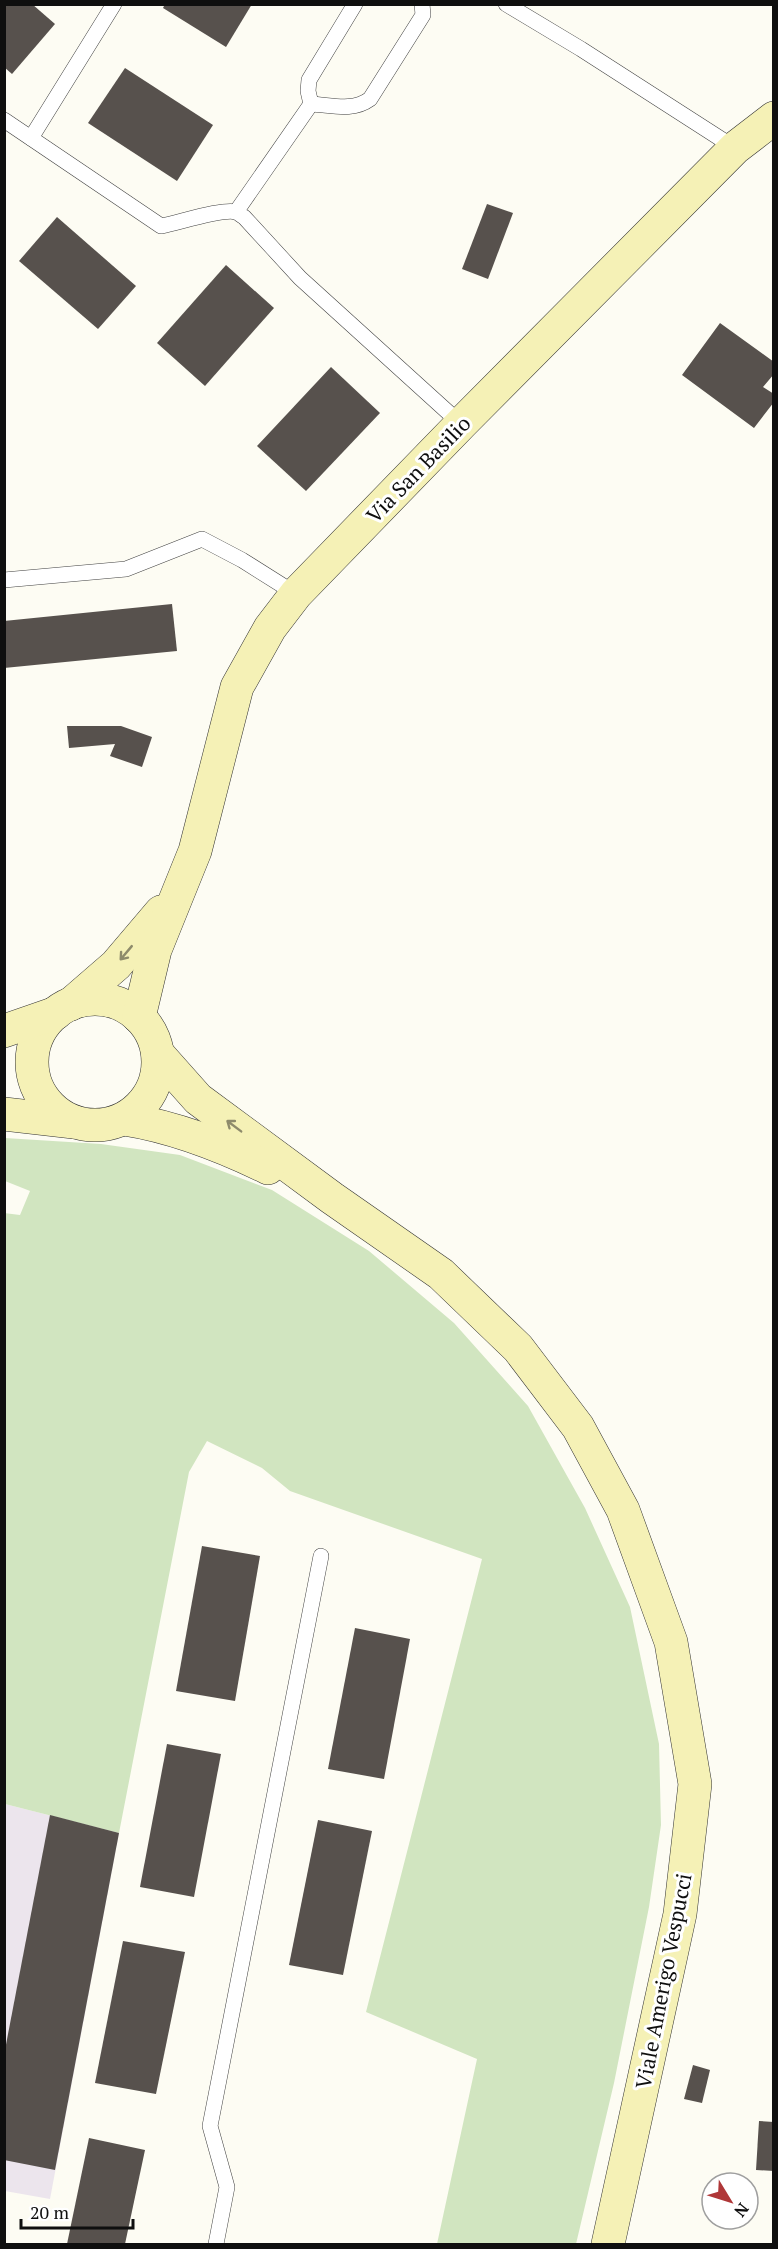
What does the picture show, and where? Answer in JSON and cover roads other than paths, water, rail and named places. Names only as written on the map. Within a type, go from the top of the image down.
[{"type":"street","name":"Via San Basilio","points":[[177,892],[195,851],[237,687],[270,628],[296,594],[735,147],[774,118]]},
{"type":"street","points":[[76,1123],[52,1109],[37,1087],[32,1060],[39,1034],[63,1008],[116,965],[177,892]]},
{"type":"street","points":[[139,1017],[155,950],[177,892]]},
{"type":"street","points":[[4,1031],[89,999],[107,1000],[124,1006],[148,1027],[158,1054],[157,1073],[151,1092],[139,1107],[124,1119]]},
{"type":"street","points":[[158,1054],[198,1098],[332,1198]]},
{"type":"street","points":[[4,1114],[100,1125],[124,1119],[158,1124],[201,1138],[332,1198]]},
{"type":"street","name":"Viale Amerigo Vespucci","points":[[332,1198],[441,1274],[518,1348],[578,1427],[623,1510],[671,1642],[695,1784],[680,1914],[608,2244]]},
{"type":"lane","points":[[31,138],[114,4]]},
{"type":"lane","points":[[236,212],[311,104],[308,91],[309,80],[356,4]]},
{"type":"lane","points":[[311,104],[350,108],[362,105],[370,99],[423,15],[423,4]]},
{"type":"lane","points":[[506,4],[735,147]]},
{"type":"lane","points":[[4,120],[161,226],[221,212],[236,212],[244,217],[300,278],[461,424]]},
{"type":"lane","points":[[4,580],[126,569],[202,539],[242,560],[296,594]]},
{"type":"lane","points":[[216,2244],[227,2187],[210,2126],[321,1556]]}]
